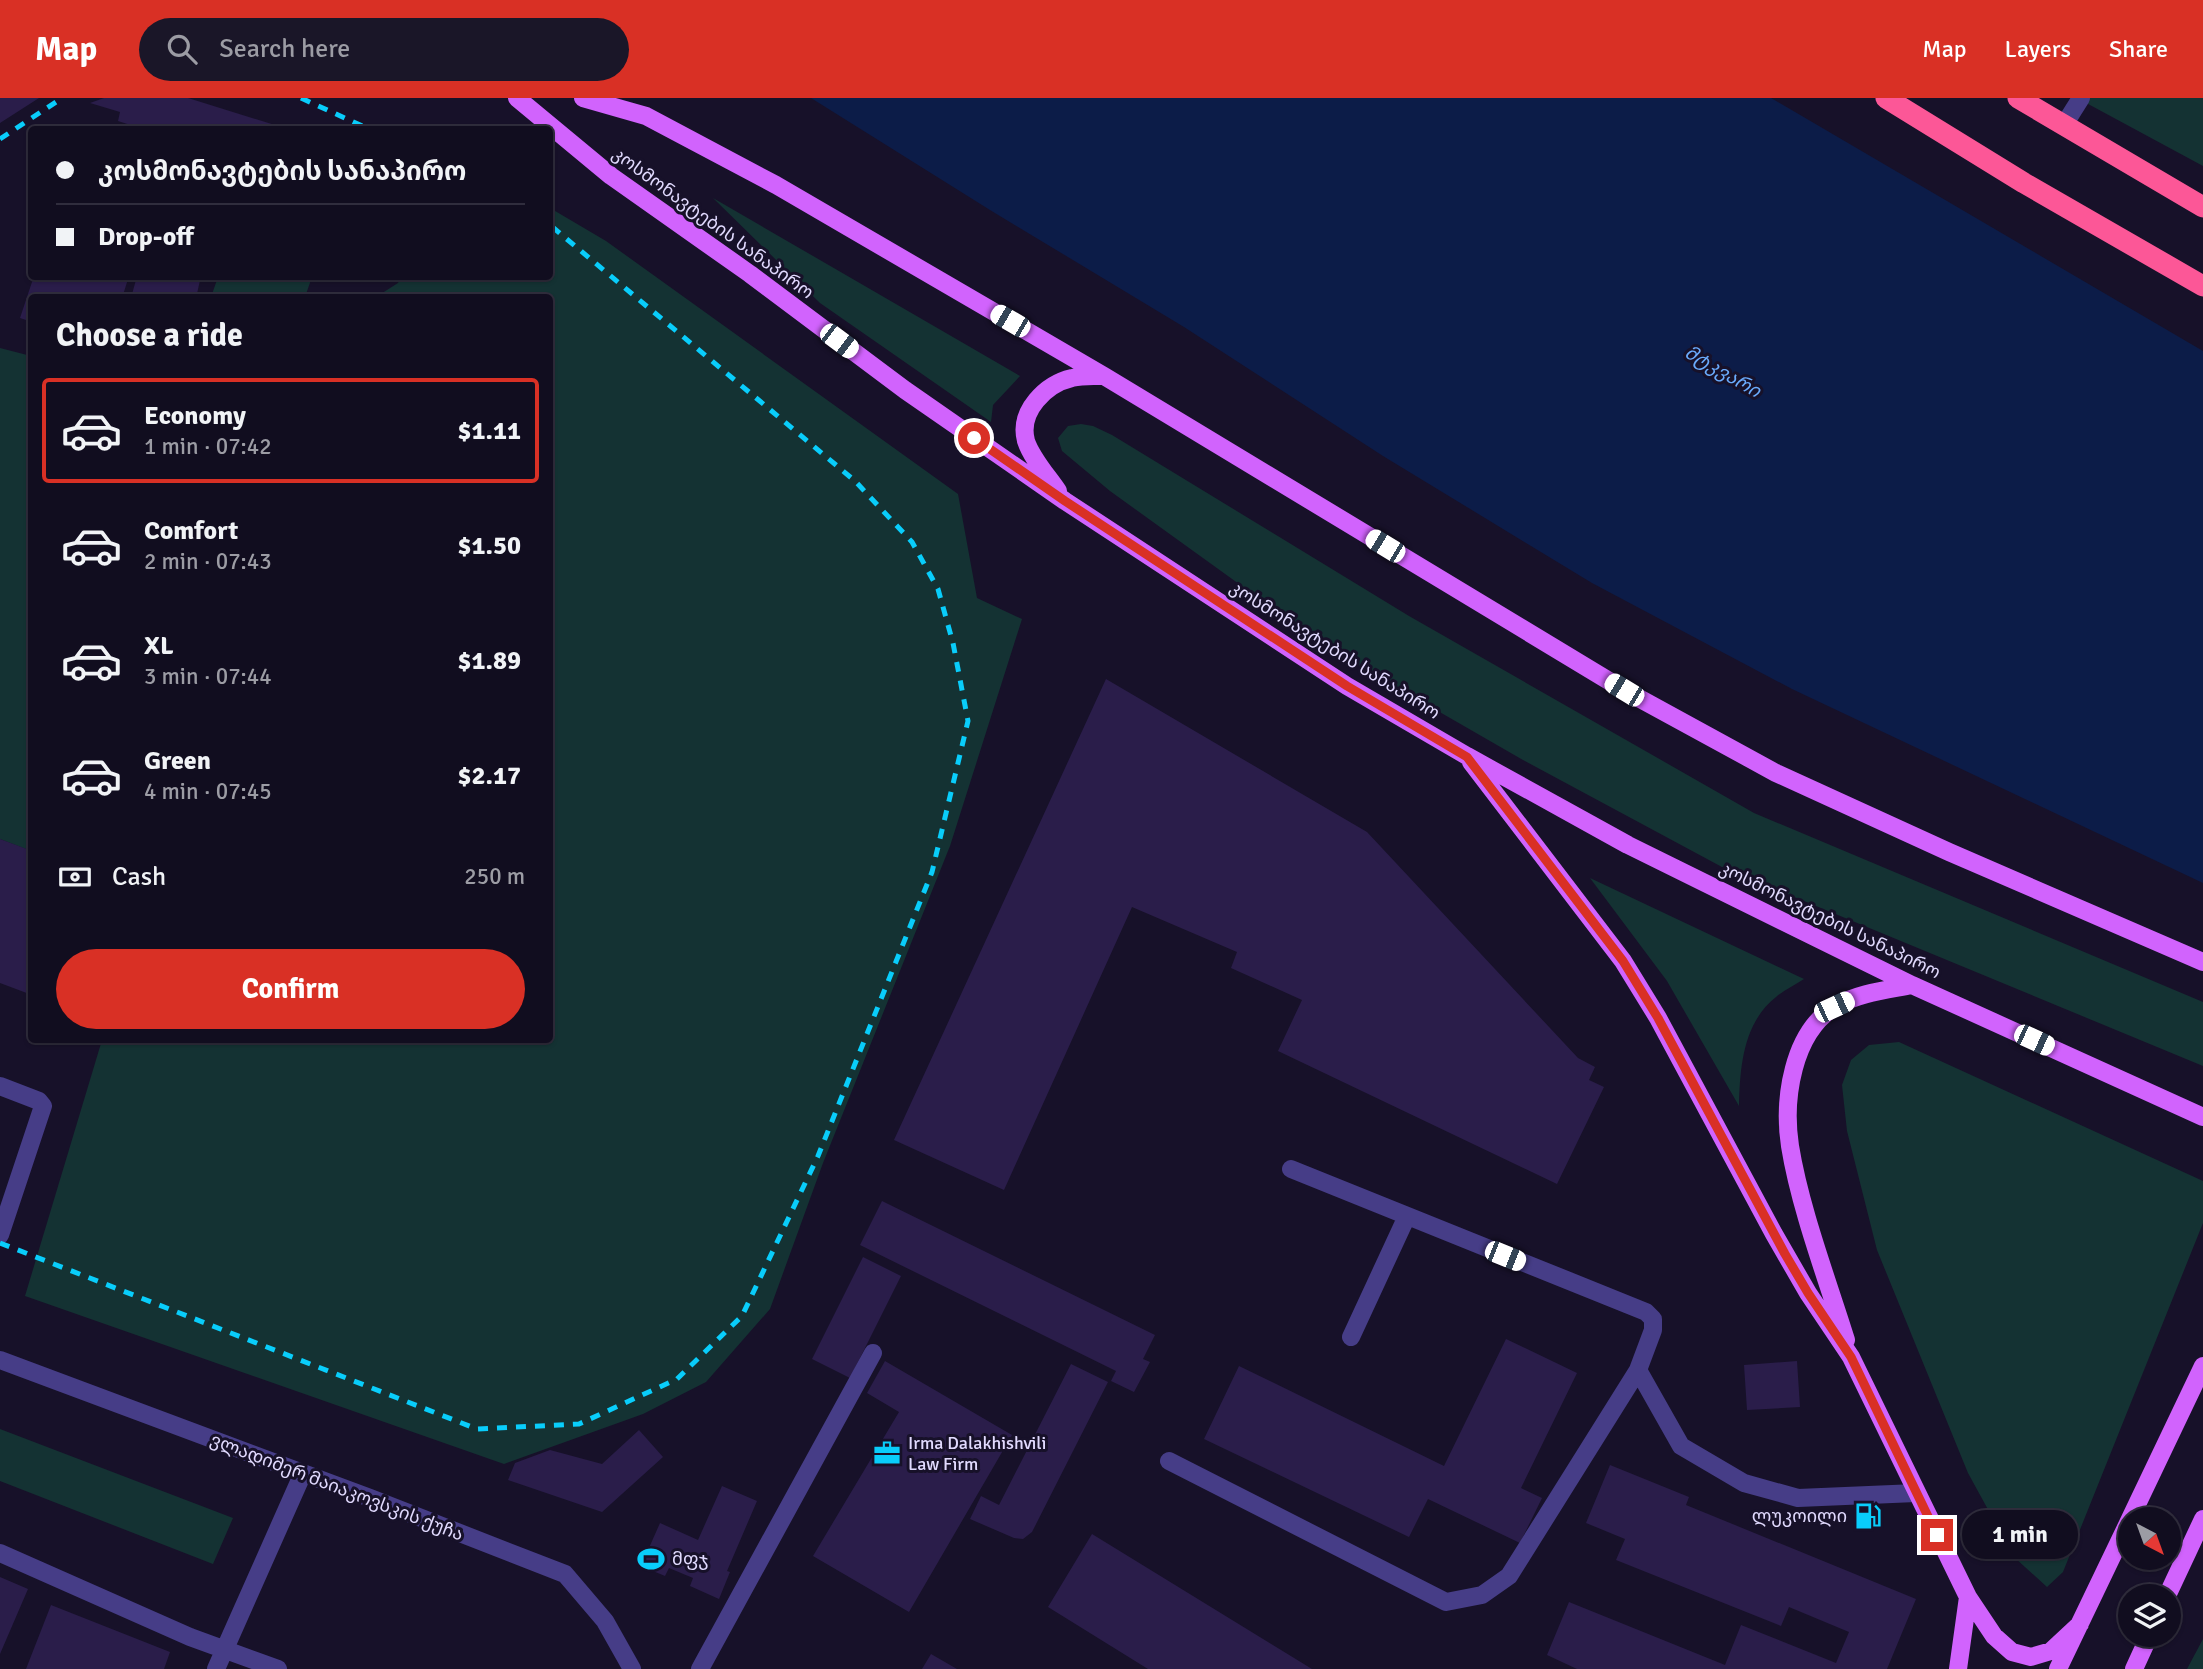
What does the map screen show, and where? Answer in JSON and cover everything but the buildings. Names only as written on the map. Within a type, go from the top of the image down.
[{"type":"highway","points":[[1886,98],[2024,183],[2203,286]]},
{"type":"highway","points":[[2018,98],[2203,206]]},
{"type":"main road","name":"კოსმონავტების სანაპირო","points":[[517,98],[551,126]]},
{"type":"main road","points":[[583,98],[646,116],[776,185],[1104,376],[1624,690],[1776,773],[1962,858],[2203,962]]},
{"type":"main road","name":"კოსმონავტების სანაპირო","points":[[553,128],[611,176],[750,274],[905,390],[1065,501],[1347,686],[1467,757],[1628,845],[1912,985],[2203,1117]]},
{"type":"main road","points":[[1065,501],[1026,441],[1025,423],[1031,407],[1042,393],[1058,383],[1074,377],[1104,376]]},
{"type":"main road","points":[[1467,757],[1623,961],[1658,1018],[1808,1293],[1851,1357],[1968,1597],[1994,1636],[2012,1652],[2031,1657],[2051,1651],[2080,1624]]},
{"type":"main road","points":[[1851,1357],[1802,1193],[1790,1145],[1788,1105],[1803,1043],[1816,1024],[1834,1007],[1858,996],[1912,985]]},
{"type":"main road","points":[[2136,1507],[2203,1366]]},
{"type":"main road","points":[[2173,1584],[2203,1519]]},
{"type":"main road","points":[[2058,1669],[2118,1544]]},
{"type":"main road","points":[[1958,1669],[1968,1597]]},
{"type":"main road","points":[[2134,1669],[2144,1647]]},
{"type":"street","points":[[2064,125],[2081,98]]},
{"type":"street","points":[[0,1086],[39,1101],[43,1106],[0,1235]]},
{"type":"street","points":[[1169,1461],[1446,1602],[1482,1595],[1509,1576],[1638,1370],[1653,1330],[1653,1319],[1646,1312],[1291,1169]]},
{"type":"street","points":[[1351,1337],[1407,1216]]},
{"type":"street","points":[[700,1669],[873,1353]]},
{"type":"street","name":"ვლადიმერ მაიაკოვსკის ქუჩა","points":[[0,1360],[565,1574],[605,1621],[632,1669]]},
{"type":"street","points":[[1638,1370],[1681,1446],[1744,1483],[1798,1498],[1916,1493]]},
{"type":"street","points":[[216,1669],[303,1473]]},
{"type":"street","points":[[0,1553],[190,1637],[278,1669]]},
{"type":"green space","points":[[2077,98],[2203,98],[2203,166]]},
{"type":"green space","points":[[713,198],[1020,376],[993,405],[991,422],[820,303]]},
{"type":"green space","points":[[553,210],[606,241],[958,494],[977,598],[1022,619],[950,846],[823,1163],[770,1309],[706,1382],[643,1414],[504,1464],[25,1296],[101,1043],[553,1043],[553,294],[381,294],[400,280],[553,280]]},
{"type":"green space","points":[[217,280],[311,280],[306,294],[212,294]]},
{"type":"green space","points":[[0,348],[28,355],[28,850],[0,839]]},
{"type":"green space","points":[[1068,426],[1093,426],[1112,435],[1409,616],[1754,813],[2203,1002],[2203,1066],[1722,867],[1523,760],[1325,646],[1110,491],[1062,451],[1058,438]]},
{"type":"green space","points":[[1590,878],[1804,979],[1776,997],[1756,1020],[1742,1061],[1739,1106],[1667,981]]},
{"type":"green space","points":[[1899,1042],[2203,1181],[2203,1223],[2063,1572],[2047,1587],[2014,1557],[1968,1473],[1877,1250],[1847,1131],[1842,1085],[1851,1060],[1869,1045]]},
{"type":"green space","points":[[0,1429],[233,1518],[213,1564],[0,1481]]},
{"type":"green space","points":[[2203,1639],[2203,1669],[2187,1669]]},
{"type":"water","name":"მტკვარი","points":[[811,98],[1771,98],[2203,351],[2203,883],[1792,689],[1592,583],[1383,456],[1184,327]]},
{"type":"railway","points":[[0,139],[62,98]]},
{"type":"railway","points":[[301,98],[362,126]]},
{"type":"railway","points":[[0,1243],[477,1429],[579,1424],[677,1379],[742,1316],[818,1156],[932,872],[968,721],[953,643],[938,589],[912,542],[855,481],[553,228]]},
{"type":"place","name":"Irma Dalakhishvili Law Firm","points":[[887,1453]]},
{"type":"place","name":"ლუკოილი","points":[[1868,1516]]},
{"type":"place","name":"მფჯ","points":[[651,1559]]},
{"type":"route","points":[[974,438],[1347,686],[1467,757],[1623,961],[1658,1018],[1785,1254],[1851,1357],[1937,1535]]}]
